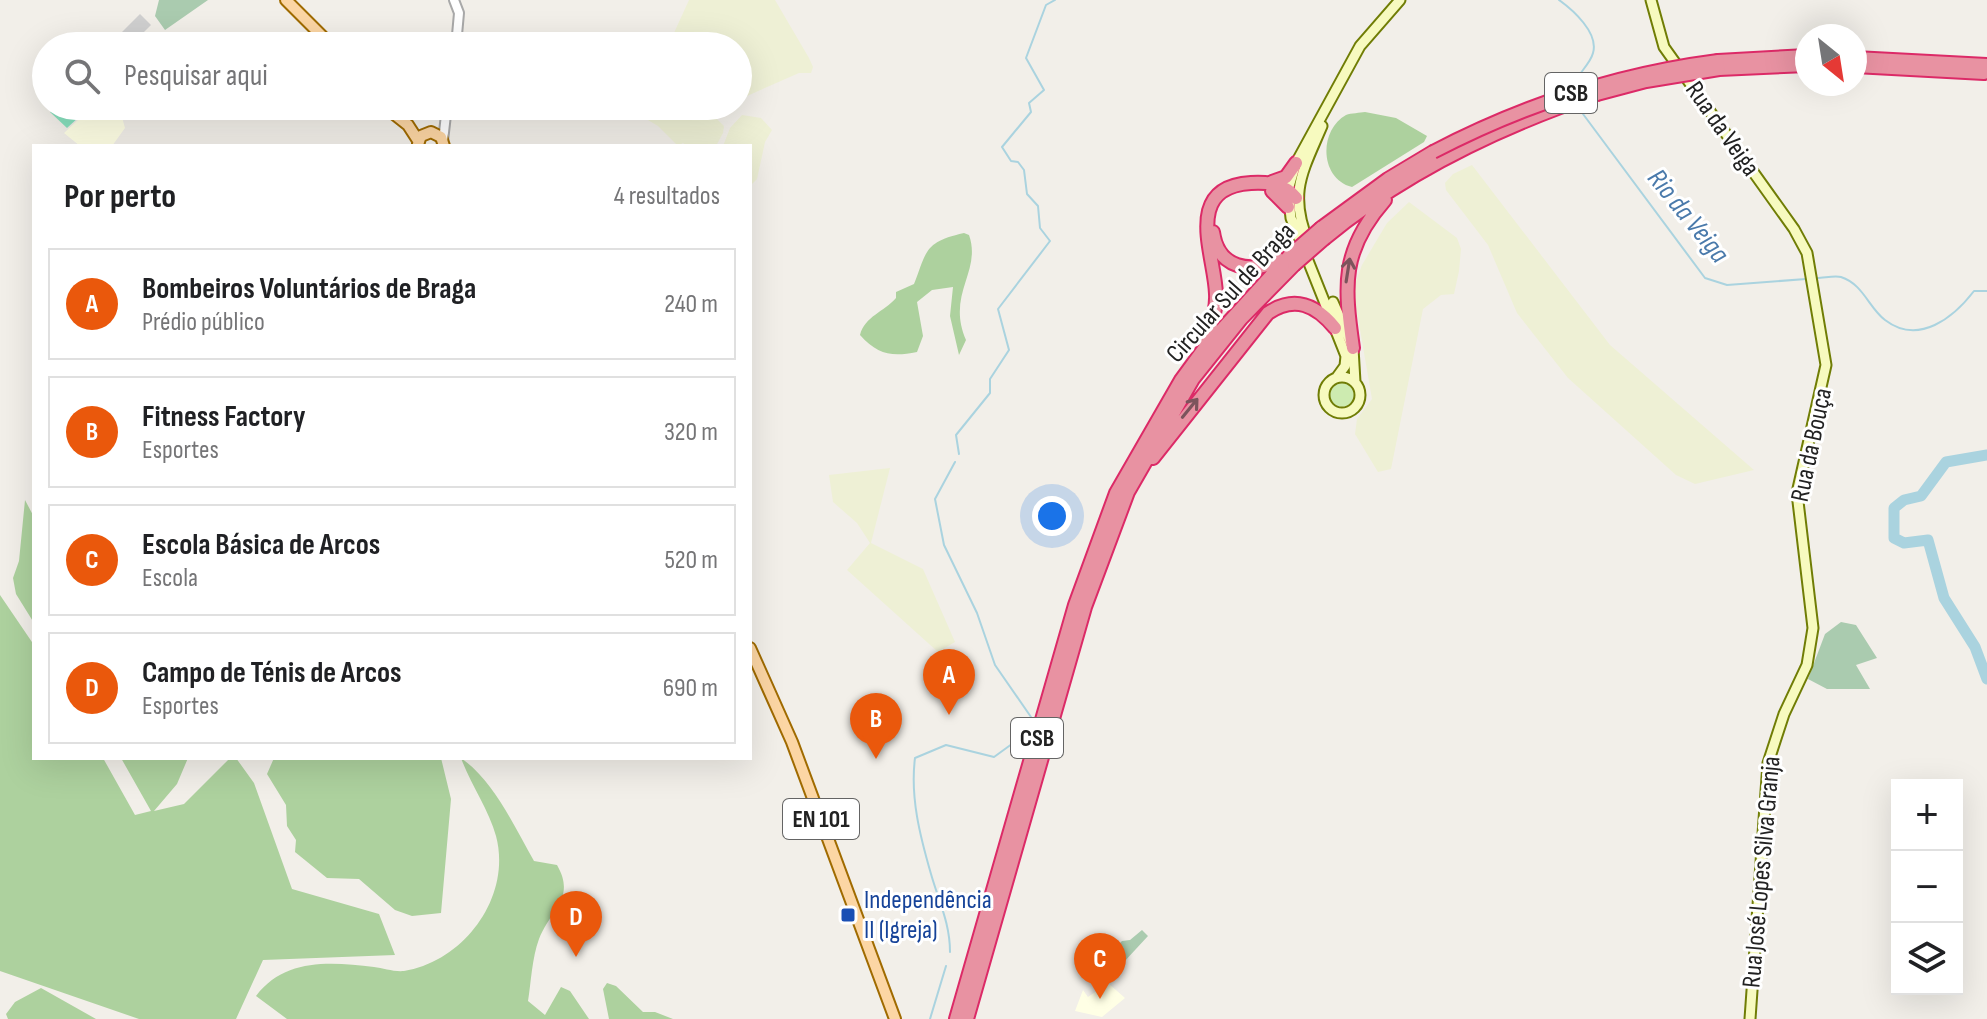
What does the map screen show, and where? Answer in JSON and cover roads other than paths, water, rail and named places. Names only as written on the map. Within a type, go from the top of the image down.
[{"type":"highway","name":"Circular Sul de Braga","points":[[956,1019],[970,992],[1101,543],[1140,447],[1203,350],[1292,260],[1369,191],[1502,119],[1564,95],[1639,74],[1795,57]]},
{"type":"highway","points":[[1867,59],[1987,65]]},
{"type":"highway","name":"Circular Sul de Braga","points":[[1718,65],[1795,65]]},
{"type":"highway","points":[[1867,67],[1987,73]]},
{"type":"highway","name":"Circular Sul de Braga","points":[[1323,233],[1395,188],[1436,157]]},
{"type":"highway","points":[[1292,260],[1264,267],[1242,268],[1222,256],[1213,237],[1213,221],[1225,200],[1240,191],[1270,187],[1286,177],[1296,163]]},
{"type":"highway","points":[[1203,350],[1216,295],[1206,234],[1207,216],[1216,200],[1229,189],[1246,183],[1292,195]]},
{"type":"highway","points":[[1353,348],[1346,299],[1350,258],[1365,224],[1395,188]]},
{"type":"highway","name":"Circular Sul de Braga","points":[[1101,543],[1179,401],[1225,338],[1292,260]]},
{"type":"highway","points":[[1101,543],[1167,439],[1262,318],[1282,305],[1298,303],[1320,311],[1335,328]]},
{"type":"highway","name":"Circular Sul de Braga","points":[[969,1016],[970,992]]},
{"type":"main road","points":[[286,0],[318,32]]},
{"type":"main road","points":[[1343,79],[1292,195],[1335,328],[1346,360],[1337,377],[1327,385],[1324,395],[1329,407],[1340,413],[1352,410],[1359,401],[1353,348],[1304,233],[1292,195],[1296,163],[1360,46],[1400,0]]},
{"type":"main road","name":"Rua da Veiga","points":[[1651,0],[1664,47],[1794,229],[1807,253]]},
{"type":"main road","points":[[402,120],[408,125],[418,144],[429,133]]},
{"type":"main road","points":[[413,120],[443,144]]},
{"type":"main road","name":"Rua da Bouça","points":[[1779,726],[1812,649],[1813,628],[1797,493],[1826,378],[1807,253]]},
{"type":"main road","points":[[1337,377],[1355,382]]},
{"type":"main road","name":"EN 101","points":[[752,653],[807,781],[892,1019]]},
{"type":"main road","name":"Rua José Lopes Silva Granja","points":[[1750,1019],[1766,782],[1779,726]]},
{"type":"street","points":[[454,0],[459,13],[457,32]]},
{"type":"street","points":[[429,133],[443,120]]},
{"type":"street","points":[[443,144],[446,120]]},
{"type":"waterway","points":[[959,454],[956,435],[990,393],[990,379],[1009,350],[998,309],[1050,241],[1040,228],[1038,206],[1027,194],[1024,170],[1018,162],[1011,161],[1002,147],[1031,112],[1029,103],[1044,90],[1026,58],[1046,5],[1055,0]]},
{"type":"waterway","name":"Rio da Veiga","points":[[1559,0],[1584,23],[1594,45],[1593,53],[1573,87]]},
{"type":"waterway","name":"Rio da Veiga","points":[[1579,104],[1583,114],[1705,278],[1727,285],[1806,279]]},
{"type":"waterway","name":"Rio da Veiga","points":[[1817,278],[1839,276],[1849,280],[1885,320],[1910,330],[1935,325],[1956,310],[1974,291],[1987,291]]},
{"type":"waterway","points":[[1987,455],[1946,462],[1921,496],[1904,500],[1894,508],[1894,538],[1904,543],[1928,540],[1944,598],[1975,647],[1987,679]]},
{"type":"waterway","points":[[950,952],[946,922],[917,816],[915,758],[946,745],[994,757],[1016,741],[1031,717],[995,665],[977,613],[944,545],[935,499],[955,462]]},
{"type":"waterway","points":[[930,1019],[946,966]]},
{"type":"place","name":"Bombeiros Voluntários de Braga","points":[[949,715]]},
{"type":"place","name":"Fitness Factory","points":[[876,759]]},
{"type":"place","name":"Independência II (Igreja)","points":[[848,915]]},
{"type":"place","name":"Campo de Ténis de Arcos","points":[[576,957]]},
{"type":"place","name":"Escola Básica de Arcos","points":[[1100,999]]}]
